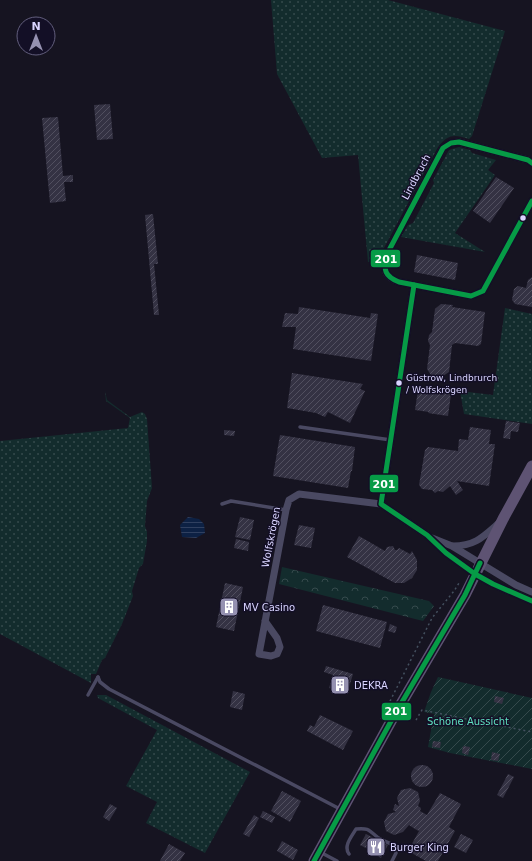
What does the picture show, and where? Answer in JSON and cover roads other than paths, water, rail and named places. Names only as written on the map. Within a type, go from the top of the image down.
[{"type":"main road","points":[[316,856],[395,714],[465,595],[503,519],[532,466]]},
{"type":"street","name":"Lindbruch","points":[[532,163],[528,160],[466,143],[451,143],[443,148],[386,256],[384,267],[386,274],[392,280],[471,296],[484,291],[532,201]]},
{"type":"street","points":[[381,504],[414,285]]},
{"type":"street","name":"Wolfskrögen","points":[[265,621],[277,638],[280,647],[277,654],[271,656],[259,654],[265,621],[286,510],[289,500],[299,494],[381,504],[427,535],[446,553],[475,574],[492,584],[532,601]]},
{"type":"street","points":[[452,546],[462,546],[480,539],[503,519]]},
{"type":"street","name":"Wolfskrögen","points":[[427,535],[452,546],[516,585],[532,592]]},
{"type":"lane","points":[[300,426],[391,440]]},
{"type":"lane","points":[[222,504],[232,501],[286,510]]},
{"type":"lane","points":[[88,696],[98,677],[100,682],[109,689],[342,810]]},
{"type":"lane","points":[[350,854],[347,850],[347,846],[356,829],[365,828],[393,845],[396,853],[392,861]]},
{"type":"lane","points":[[316,856],[337,861]]},
{"type":"water","points":[[188,517],[199,519],[204,524],[205,533],[196,538],[182,537],[180,525]]},
{"type":"place","name":"Güstrow, Lindbrurch / Wolfskrögen","points":[[399,383]]},
{"type":"place","name":"MV Casino","points":[[229,607]]},
{"type":"place","name":"DEKRA","points":[[340,685]]},
{"type":"place","name":"Burger King","points":[[376,847]]},
{"type":"park label","name":"Schöne Aussicht","points":[[468,721]]}]
